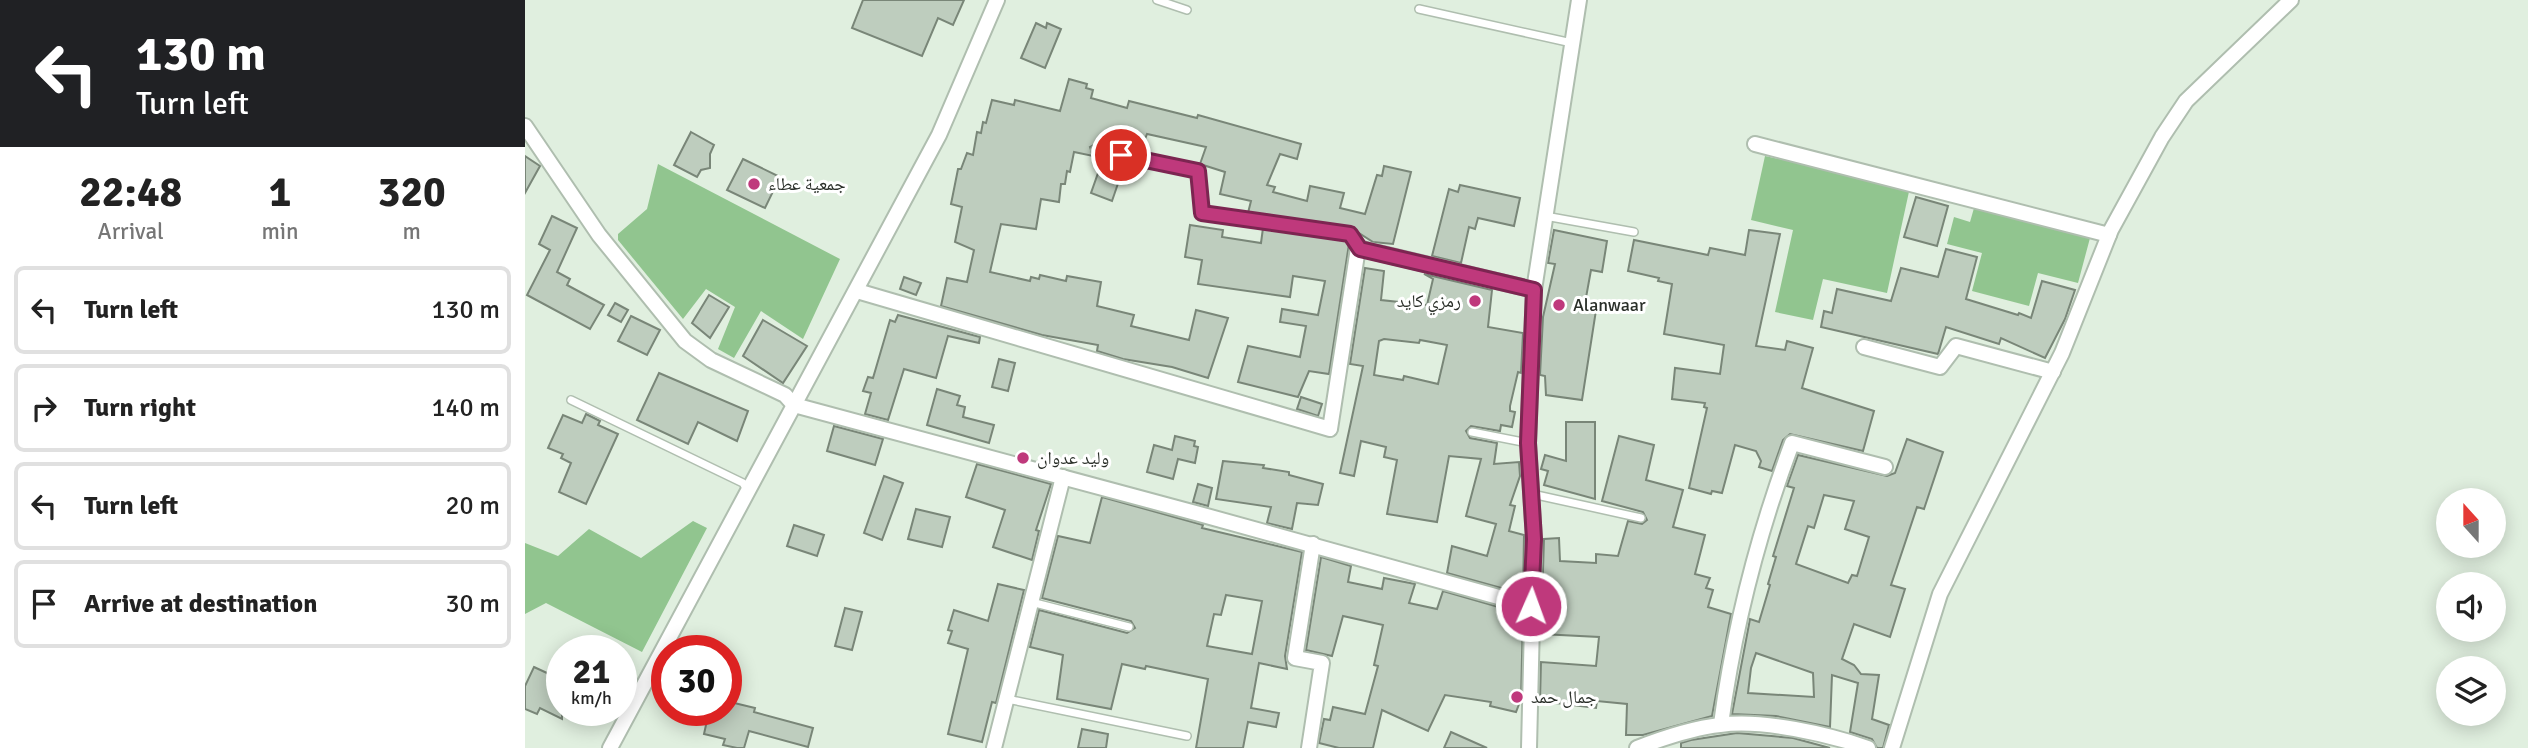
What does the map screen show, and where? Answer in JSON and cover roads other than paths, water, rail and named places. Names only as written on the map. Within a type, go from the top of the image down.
[{"type":"street","points":[[1529,748],[1534,539],[1528,443],[1534,290],[1579,0]]},
{"type":"street","points":[[1892,748],[1940,594],[2053,372],[2109,234],[2162,137],[2186,102],[2291,0]]},
{"type":"street","points":[[610,748],[939,135],[995,1]]},
{"type":"street","points":[[525,126],[600,235],[677,333],[711,360],[785,395],[794,405],[1155,504],[1313,544],[1531,606]]},
{"type":"street","points":[[1755,144],[2109,234]]},
{"type":"street","points":[[857,291],[1329,429],[1360,249],[1534,290]]},
{"type":"street","points":[[1864,347],[1940,367],[1956,346],[2053,372]]},
{"type":"street","points":[[1721,724],[1729,662],[1767,510],[1792,443],[1885,467]]},
{"type":"street","points":[[994,748],[1063,477]]},
{"type":"street","points":[[1309,748],[1322,663],[1295,658],[1313,544]]},
{"type":"street","points":[[1637,748],[1665,737],[1721,724],[1767,725],[1868,748]]},
{"type":"lane","points":[[1157,0],[1187,10]]},
{"type":"lane","points":[[1419,9],[1572,43]]},
{"type":"lane","points":[[1095,149],[1198,171],[1202,213],[1350,234],[1360,249]]},
{"type":"lane","points":[[1544,216],[1634,232]]},
{"type":"lane","points":[[571,400],[743,483],[747,491]]},
{"type":"lane","points":[[1472,432],[1528,443]]},
{"type":"lane","points":[[1531,494],[1641,518]]},
{"type":"lane","points":[[1031,602],[1129,627]]},
{"type":"lane","points":[[1007,699],[1187,736]]},
{"type":"place","name":"جمعية عطاء","points":[[754,184]]},
{"type":"place","name":"رمزي كايد","points":[[1475,301]]},
{"type":"place","name":"Alanwaar","points":[[1559,305]]},
{"type":"place","name":"وليد عدوان","points":[[1023,458]]},
{"type":"place","name":"جمال حمد","points":[[1517,697]]}]
